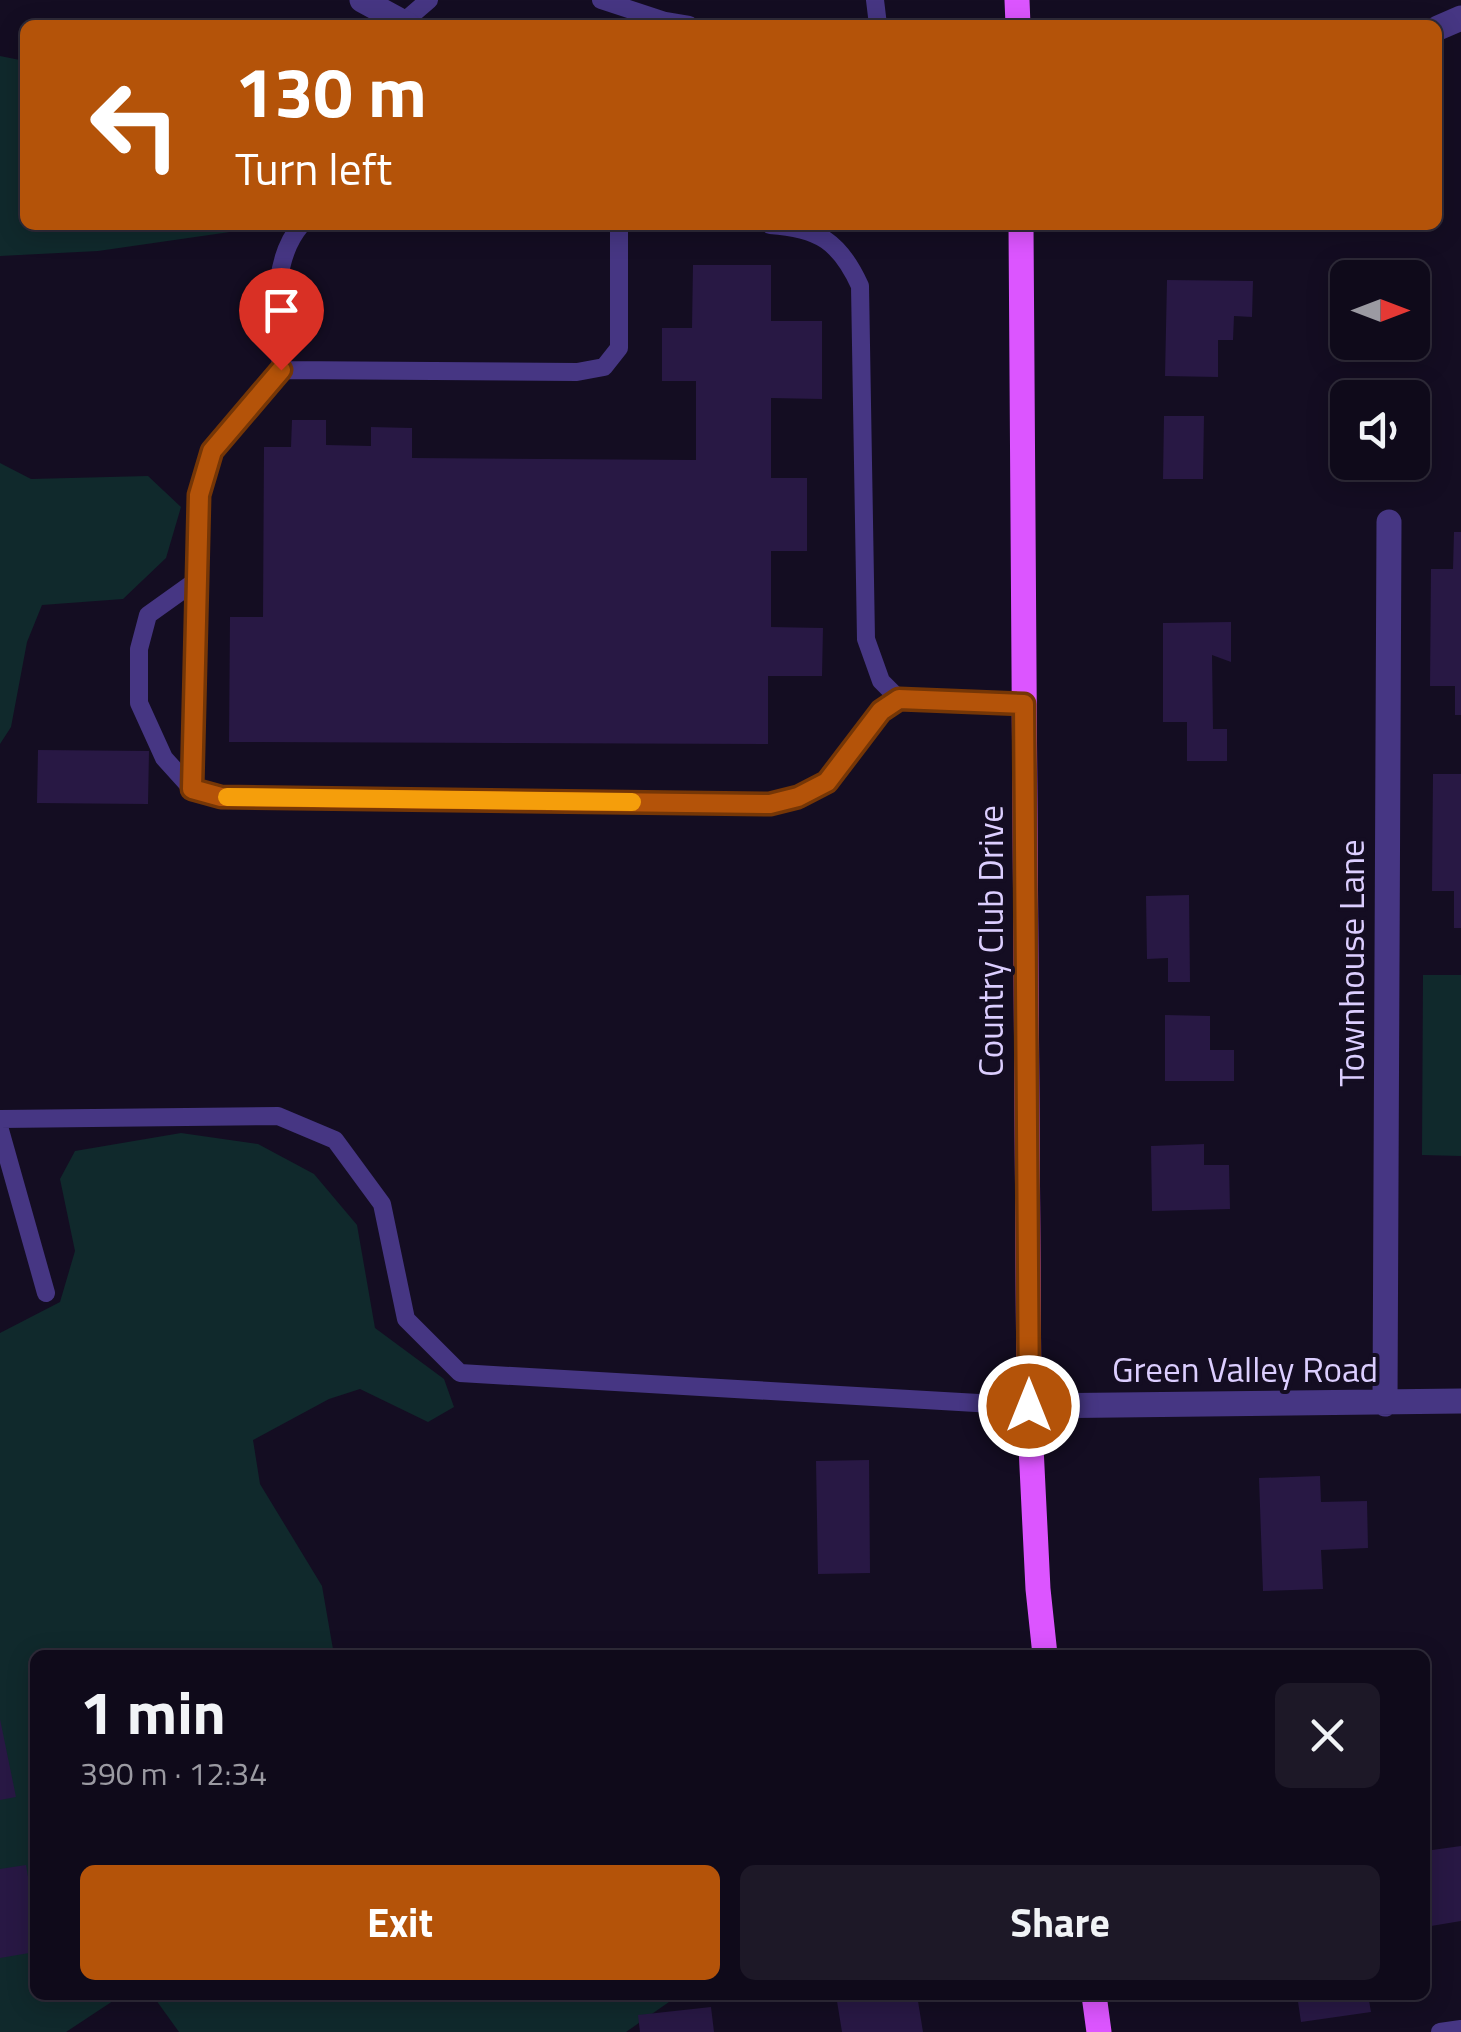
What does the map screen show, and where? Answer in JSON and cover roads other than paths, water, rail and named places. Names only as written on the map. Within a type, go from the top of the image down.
[{"type":"main road","name":"Country Club Drive","points":[[1021,230],[1029,1406],[1045,1650]]},
{"type":"main road","points":[[1095,2000],[1099,2032]]},
{"type":"street","points":[[362,0],[396,20]]},
{"type":"street","name":"Townhouse Lane","points":[[1384,1404],[1389,522]]},
{"type":"street","name":"Green Valley Road","points":[[1029,1406],[1461,1401]]},
{"type":"lane","points":[[408,20],[430,0]]},
{"type":"lane","points":[[601,0],[657,20]]},
{"type":"lane","points":[[192,789],[199,495],[212,451],[281,370],[278,286],[289,239],[297,230]]},
{"type":"lane","points":[[281,370],[577,372],[604,367],[619,348],[619,230]]},
{"type":"lane","points":[[804,230],[817,232],[847,258],[860,286],[866,639],[881,681],[899,699]]},
{"type":"lane","points":[[196,580],[148,615],[138,649],[138,703],[164,758],[192,789],[221,797],[770,804],[798,797],[827,782],[881,711],[899,699],[1024,704]]},
{"type":"lane","points":[[0,1119],[278,1116],[334,1140],[382,1204],[406,1318],[460,1374],[1029,1406]]},
{"type":"lane","points":[[0,1130],[46,1293]]},
{"type":"lane","points":[[1440,2032],[1461,2029]]}]
